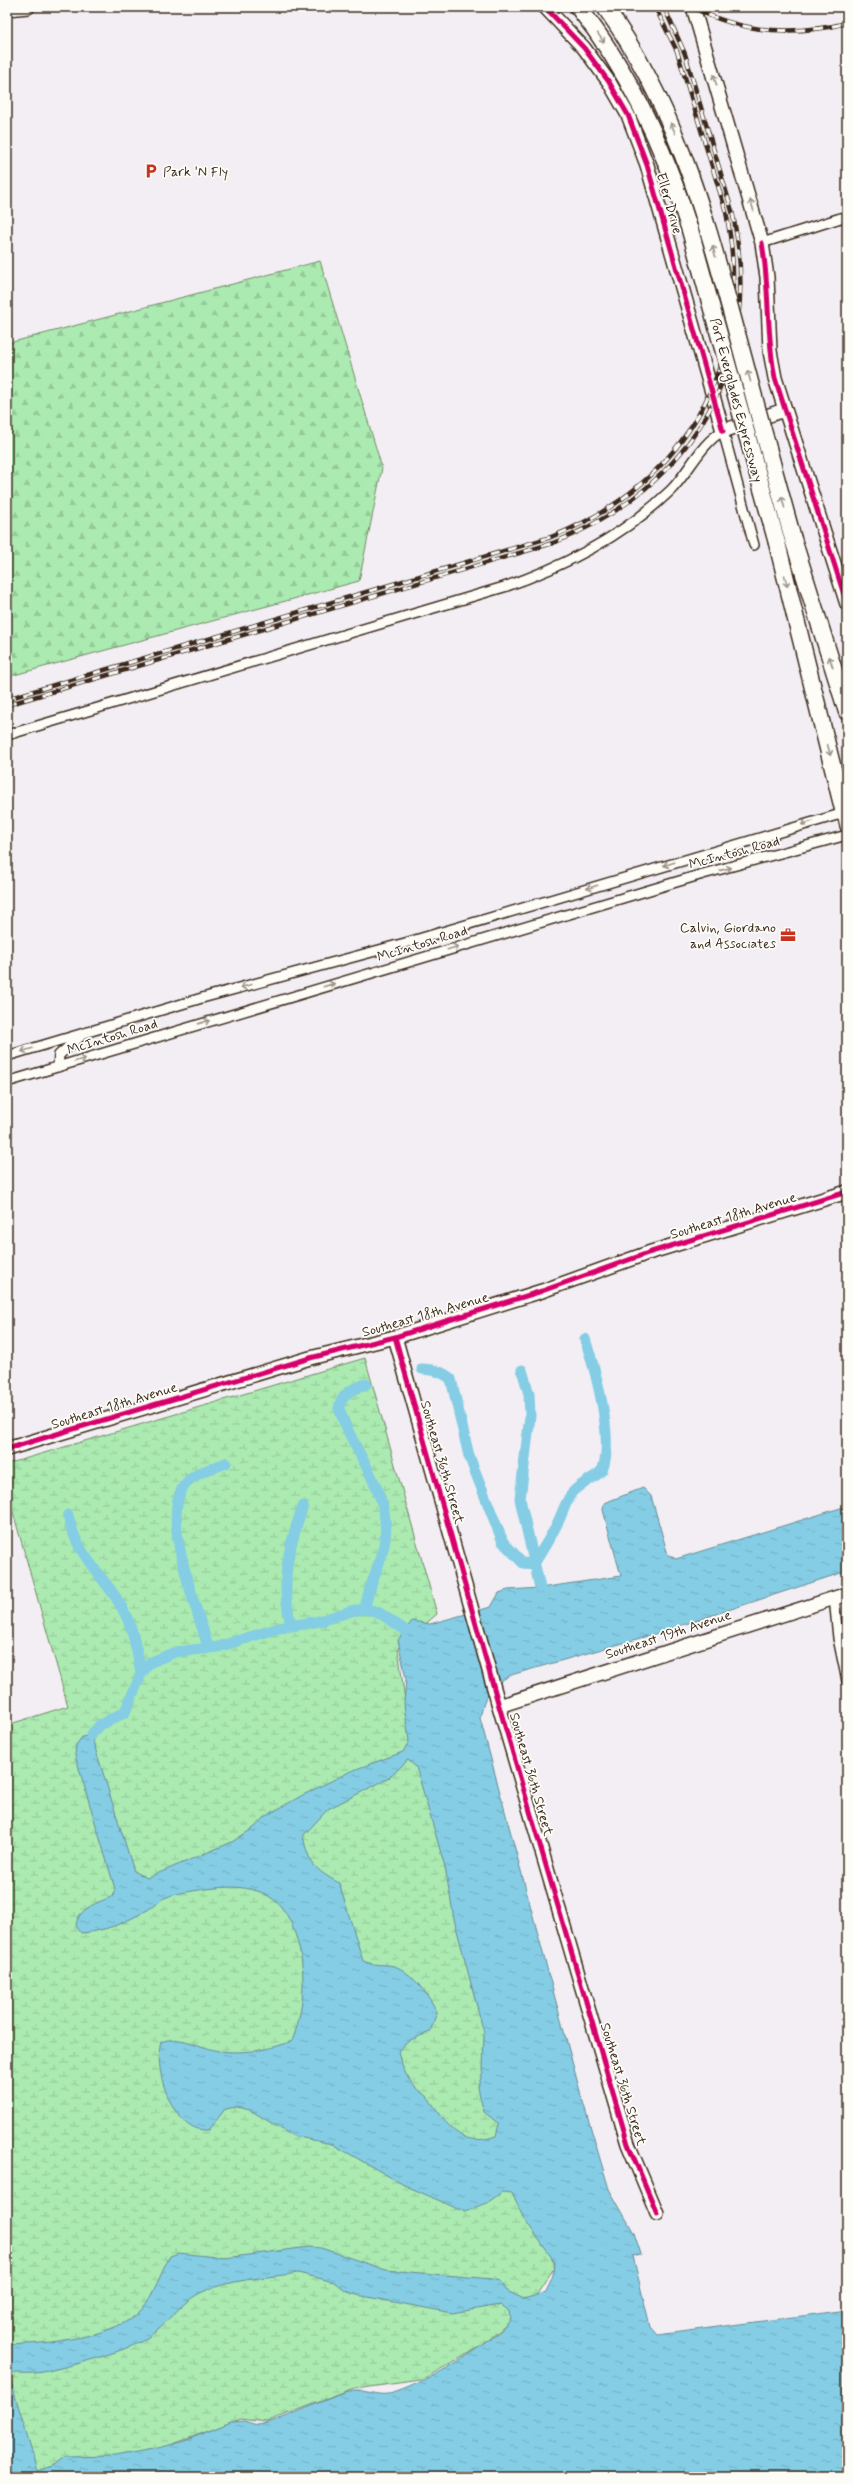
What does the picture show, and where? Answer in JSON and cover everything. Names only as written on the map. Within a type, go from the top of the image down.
[{"type":"highway","name":"Port Everglades Expressway","points":[[578,7],[626,78],[658,140],[690,230],[776,544],[846,817]]},
{"type":"highway","name":"Port Everglades Expressway","points":[[605,7],[651,82],[668,116],[696,186],[793,539],[847,712]]},
{"type":"street","points":[[7,9],[28,7]]},
{"type":"street","name":"Eller Drive","points":[[545,7],[584,48],[609,82],[628,116],[643,155],[723,431],[754,545]]},
{"type":"street","points":[[693,7],[762,243],[767,277],[770,351],[784,410],[847,604]]},
{"type":"street","points":[[762,243],[847,216]]},
{"type":"street","points":[[7,734],[504,587],[546,571],[582,554],[633,523],[672,488],[710,440],[723,431],[784,410]]},
{"type":"street","name":"McIntosh Road","points":[[7,1056],[202,998],[405,943],[846,817]]},
{"type":"street","name":"McIntosh Road","points":[[7,1082],[681,881],[847,835]]},
{"type":"street","points":[[58,1067],[59,1055],[85,1033]]},
{"type":"street","name":"Southeast 18th Avenue","points":[[7,1449],[310,1358],[395,1337],[542,1291],[648,1253],[847,1192]]},
{"type":"street","name":"Southeast 36th Street","points":[[395,1337],[499,1706],[628,2144],[657,2213]]},
{"type":"street","points":[[841,1596],[838,1638],[847,1681]]},
{"type":"street","name":"Southeast 19th Avenue","points":[[499,1706],[841,1596]]},
{"type":"green space","points":[[320,261],[382,468],[359,581],[7,677],[7,337],[9,343]]},
{"type":"green space","points":[[365,1358],[437,1614],[398,1648],[408,1723],[530,2162],[554,2268],[532,2302],[482,2346],[421,2380],[354,2389],[266,2422],[241,2419],[149,2453],[37,2475],[7,2368],[7,1725],[68,1706],[7,1491],[7,1464]]},
{"type":"water","points":[[643,1488],[651,1496],[668,1555],[676,1559],[847,1506],[847,1571],[658,1633],[511,1675],[489,1692],[480,1718],[581,2095],[609,2189],[634,2233],[641,2254],[633,2256],[650,2327],[657,2335],[847,2310],[847,2477],[7,2477],[7,2345],[60,2341],[99,2333],[132,2318],[147,2302],[170,2256],[179,2253],[225,2258],[309,2247],[321,2248],[386,2270],[492,2279],[500,2281],[505,2290],[524,2299],[546,2292],[553,2275],[554,2261],[523,2217],[512,2193],[502,2192],[487,2203],[465,2212],[404,2185],[332,2144],[293,2136],[250,2110],[237,2107],[225,2109],[209,2130],[196,2128],[185,2122],[168,2098],[163,2083],[159,2054],[161,2042],[176,2040],[190,2042],[220,2051],[247,2052],[275,2047],[292,2041],[300,2013],[303,1984],[303,1970],[298,1942],[287,1914],[269,1896],[258,1891],[234,1887],[206,1889],[169,1896],[125,1922],[99,1931],[81,1933],[76,1925],[81,1914],[90,1906],[113,1896],[115,1889],[75,1755],[76,1745],[82,1737],[91,1735],[134,1871],[147,1878],[232,1842],[255,1827],[264,1817],[301,1796],[351,1771],[403,1752],[409,1741],[404,1704],[406,1679],[398,1640],[412,1621],[430,1624],[491,1607],[499,1593],[508,1590],[540,1588],[621,1576],[603,1510],[604,1503]],"holes":[[[408,1760],[416,1767],[445,1867],[454,1919],[484,2033],[483,2071],[478,2087],[484,2112],[499,2124],[496,2136],[483,2139],[472,2139],[462,2136],[454,2131],[427,2097],[416,2088],[406,2075],[398,2051],[410,2040],[430,2032],[437,2012],[420,1986],[403,1970],[393,1966],[373,1964],[363,1961],[339,1883],[324,1874],[314,1865],[310,1859],[303,1836],[328,1809],[389,1778]],[[298,2273],[334,2282],[345,2291],[357,2295],[452,2313],[501,2305],[508,2310],[511,2317],[505,2326],[476,2350],[436,2374],[400,2391],[388,2394],[359,2391],[349,2392],[267,2423],[258,2425],[245,2421],[231,2422],[182,2442],[115,2456],[64,2457],[53,2466],[38,2471],[10,2379],[12,2373],[43,2372],[66,2367],[113,2353],[139,2343],[154,2333],[192,2298],[211,2288],[235,2282]]]},
{"type":"waterway","points":[[422,1369],[438,1371],[451,1379],[469,1456],[503,1542],[523,1563],[534,1564],[555,1528],[566,1502],[573,1492],[599,1473],[603,1468],[606,1454],[605,1421],[594,1367],[585,1339]]},
{"type":"waterway","points":[[522,1370],[529,1394],[530,1416],[520,1499],[540,1588]]},
{"type":"waterway","points":[[365,1609],[369,1591],[383,1548],[385,1539],[385,1521],[377,1488],[345,1424],[339,1408],[345,1395],[366,1384]]},
{"type":"waterway","points":[[208,1647],[182,1562],[176,1516],[179,1496],[187,1482],[200,1473],[226,1463]]},
{"type":"waterway","points":[[291,1625],[286,1593],[287,1565],[293,1536],[303,1506]]},
{"type":"waterway","points":[[68,1515],[79,1546],[113,1593],[128,1620],[141,1674]]},
{"type":"waterway","points":[[91,1735],[100,1725],[125,1712],[141,1674],[149,1663],[175,1652],[218,1647],[279,1628],[320,1621],[351,1611],[365,1609],[378,1612],[405,1630]]},
{"type":"railway","points":[[7,699],[551,537],[600,513],[641,484],[675,449],[702,409],[720,364],[731,316],[733,265],[726,212],[677,51],[655,7]]},
{"type":"railway","points":[[7,705],[553,543],[603,519],[645,489],[681,453],[708,412],[727,367],[738,318],[740,266],[732,211],[685,54],[664,7]]},
{"type":"railway","points":[[692,7],[711,16],[729,22],[768,30],[807,30],[847,23]]},
{"type":"cycle path","points":[[545,7],[584,48],[609,82],[628,115],[647,165],[723,431]]},
{"type":"cycle path","points":[[762,243],[766,277],[770,344],[775,378],[847,604]]},
{"type":"cycle path","points":[[7,1449],[310,1358],[395,1337],[542,1291],[648,1253],[847,1192]]},
{"type":"cycle path","points":[[395,1337],[499,1706],[628,2144],[657,2213]]},
{"type":"place","name":"Park 'N Fly","points":[[151,171]]},
{"type":"place","name":"Calvin, Giordano and Associates","points":[[788,935]]}]
